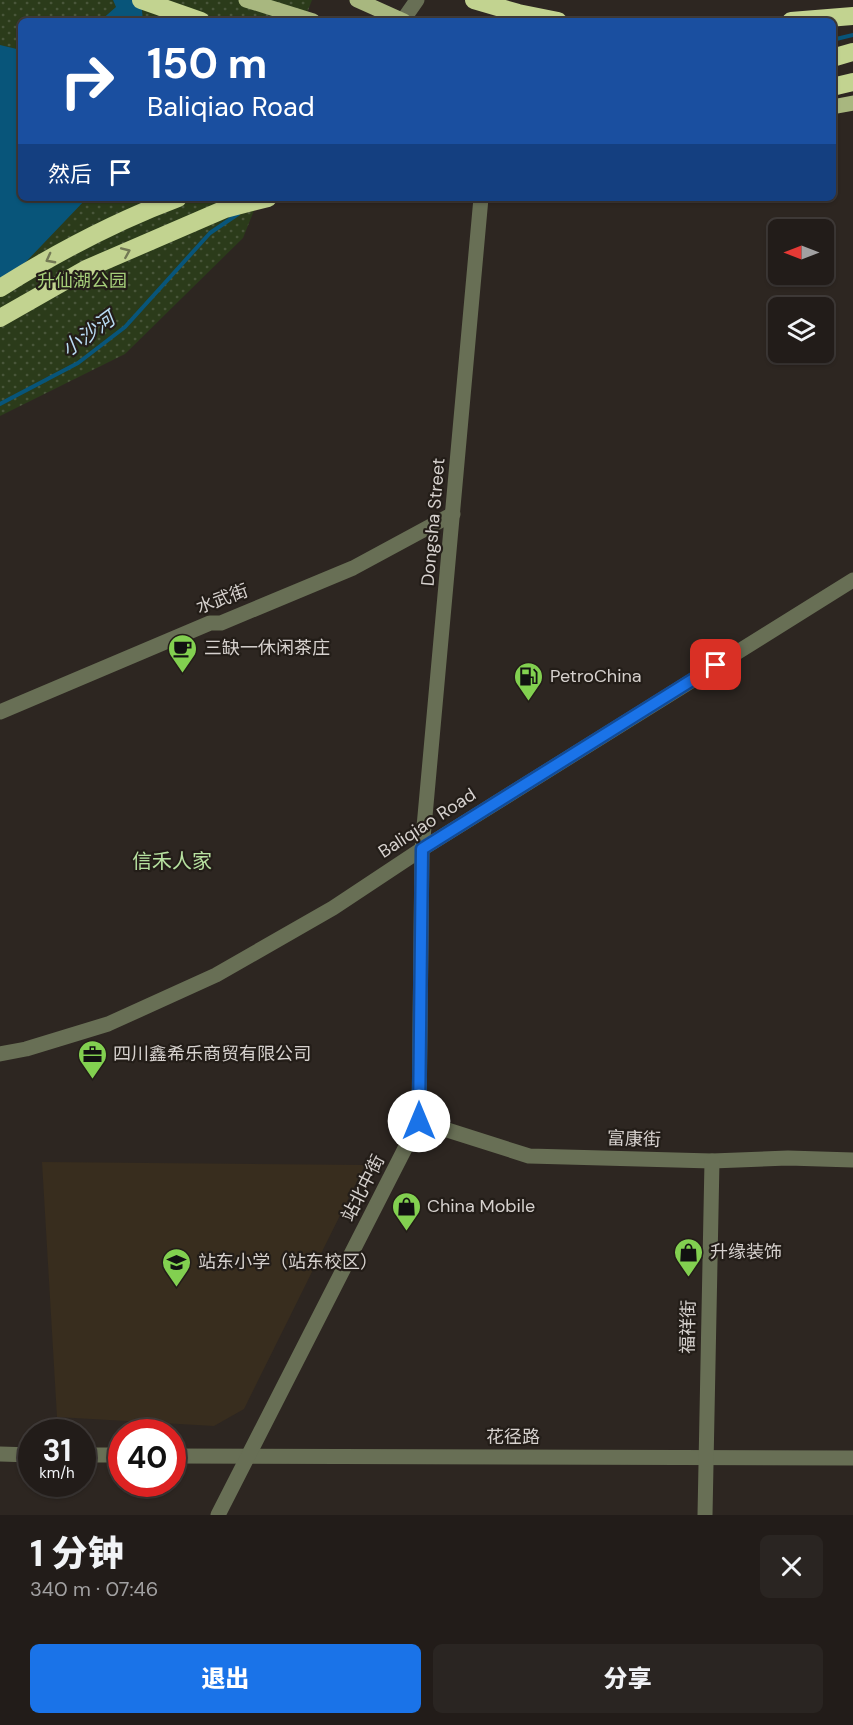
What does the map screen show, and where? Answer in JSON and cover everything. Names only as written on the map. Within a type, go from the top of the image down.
[{"type":"highway","points":[[141,0],[192,18]]},
{"type":"highway","points":[[474,0],[543,18]]},
{"type":"highway","points":[[822,18],[853,15]]},
{"type":"highway","points":[[836,26],[853,22]]},
{"type":"highway","points":[[836,57],[853,52]]},
{"type":"highway","points":[[836,86],[853,82]]},
{"type":"highway","points":[[0,288],[98,234],[171,201]]},
{"type":"highway","points":[[0,318],[87,268],[225,209],[256,201]]},
{"type":"main road","points":[[246,0],[303,18]]},
{"type":"main road","points":[[357,0],[396,18]]},
{"type":"main road","points":[[836,19],[853,15]]},
{"type":"main road","points":[[836,106],[853,103]]},
{"type":"street","points":[[405,18],[417,0]]},
{"type":"street","name":"Dongsha Street","points":[[422,849],[481,201]]},
{"type":"street","name":"水武街","points":[[0,712],[210,623],[221,623],[353,568],[453,514]]},
{"type":"street","name":"Baliqiao Road","points":[[0,1054],[26,1049],[108,1023],[216,975],[333,908],[422,849],[853,580]]},
{"type":"street","name":"站北中街","points":[[218,1515],[419,1121],[422,849]]},
{"type":"street","name":"富康街","points":[[419,1121],[529,1156],[712,1161],[788,1158],[853,1160]]},
{"type":"street","name":"福祥街","points":[[705,1515],[712,1161]]},
{"type":"street","points":[[0,1454],[18,1455]]},
{"type":"street","name":"花径路","points":[[186,1456],[853,1458]]},
{"type":"shaded area","name":"站东小学（站东校区）","points":[[42,1162],[365,1165],[244,1409],[214,1426],[186,1424],[186,1419],[108,1420],[57,1417]]},
{"type":"green space","name":"升仙湖公园","points":[[0,0],[312,0],[305,18],[18,18],[18,201],[258,201],[243,238],[125,354],[0,416]]},
{"type":"water","points":[[113,0],[141,0],[143,18],[103,18],[116,7]]},
{"type":"water","points":[[0,45],[18,49],[18,201],[84,201],[21,267],[0,281]]},
{"type":"waterway","name":"小沙河","points":[[836,39],[853,35]]},
{"type":"waterway","name":"小沙河","points":[[0,404],[78,363],[125,327],[210,233],[238,214]]},
{"type":"place","name":"三缺一休闲茶庄","points":[[183,674]]},
{"type":"place","name":"PetroChina","points":[[529,702]]},
{"type":"place","name":"四川鑫希乐商贸有限公司","points":[[92,1080]]},
{"type":"place","name":"China Mobile","points":[[406,1232]]},
{"type":"place","name":"升缘装饰","points":[[689,1278]]},
{"type":"place","name":"站东小学（站东校区）","points":[[177,1288]]},
{"type":"district","name":"信禾人家","points":[[172,861]]},
{"type":"route","points":[[419,1121],[422,849],[716,665]]}]
